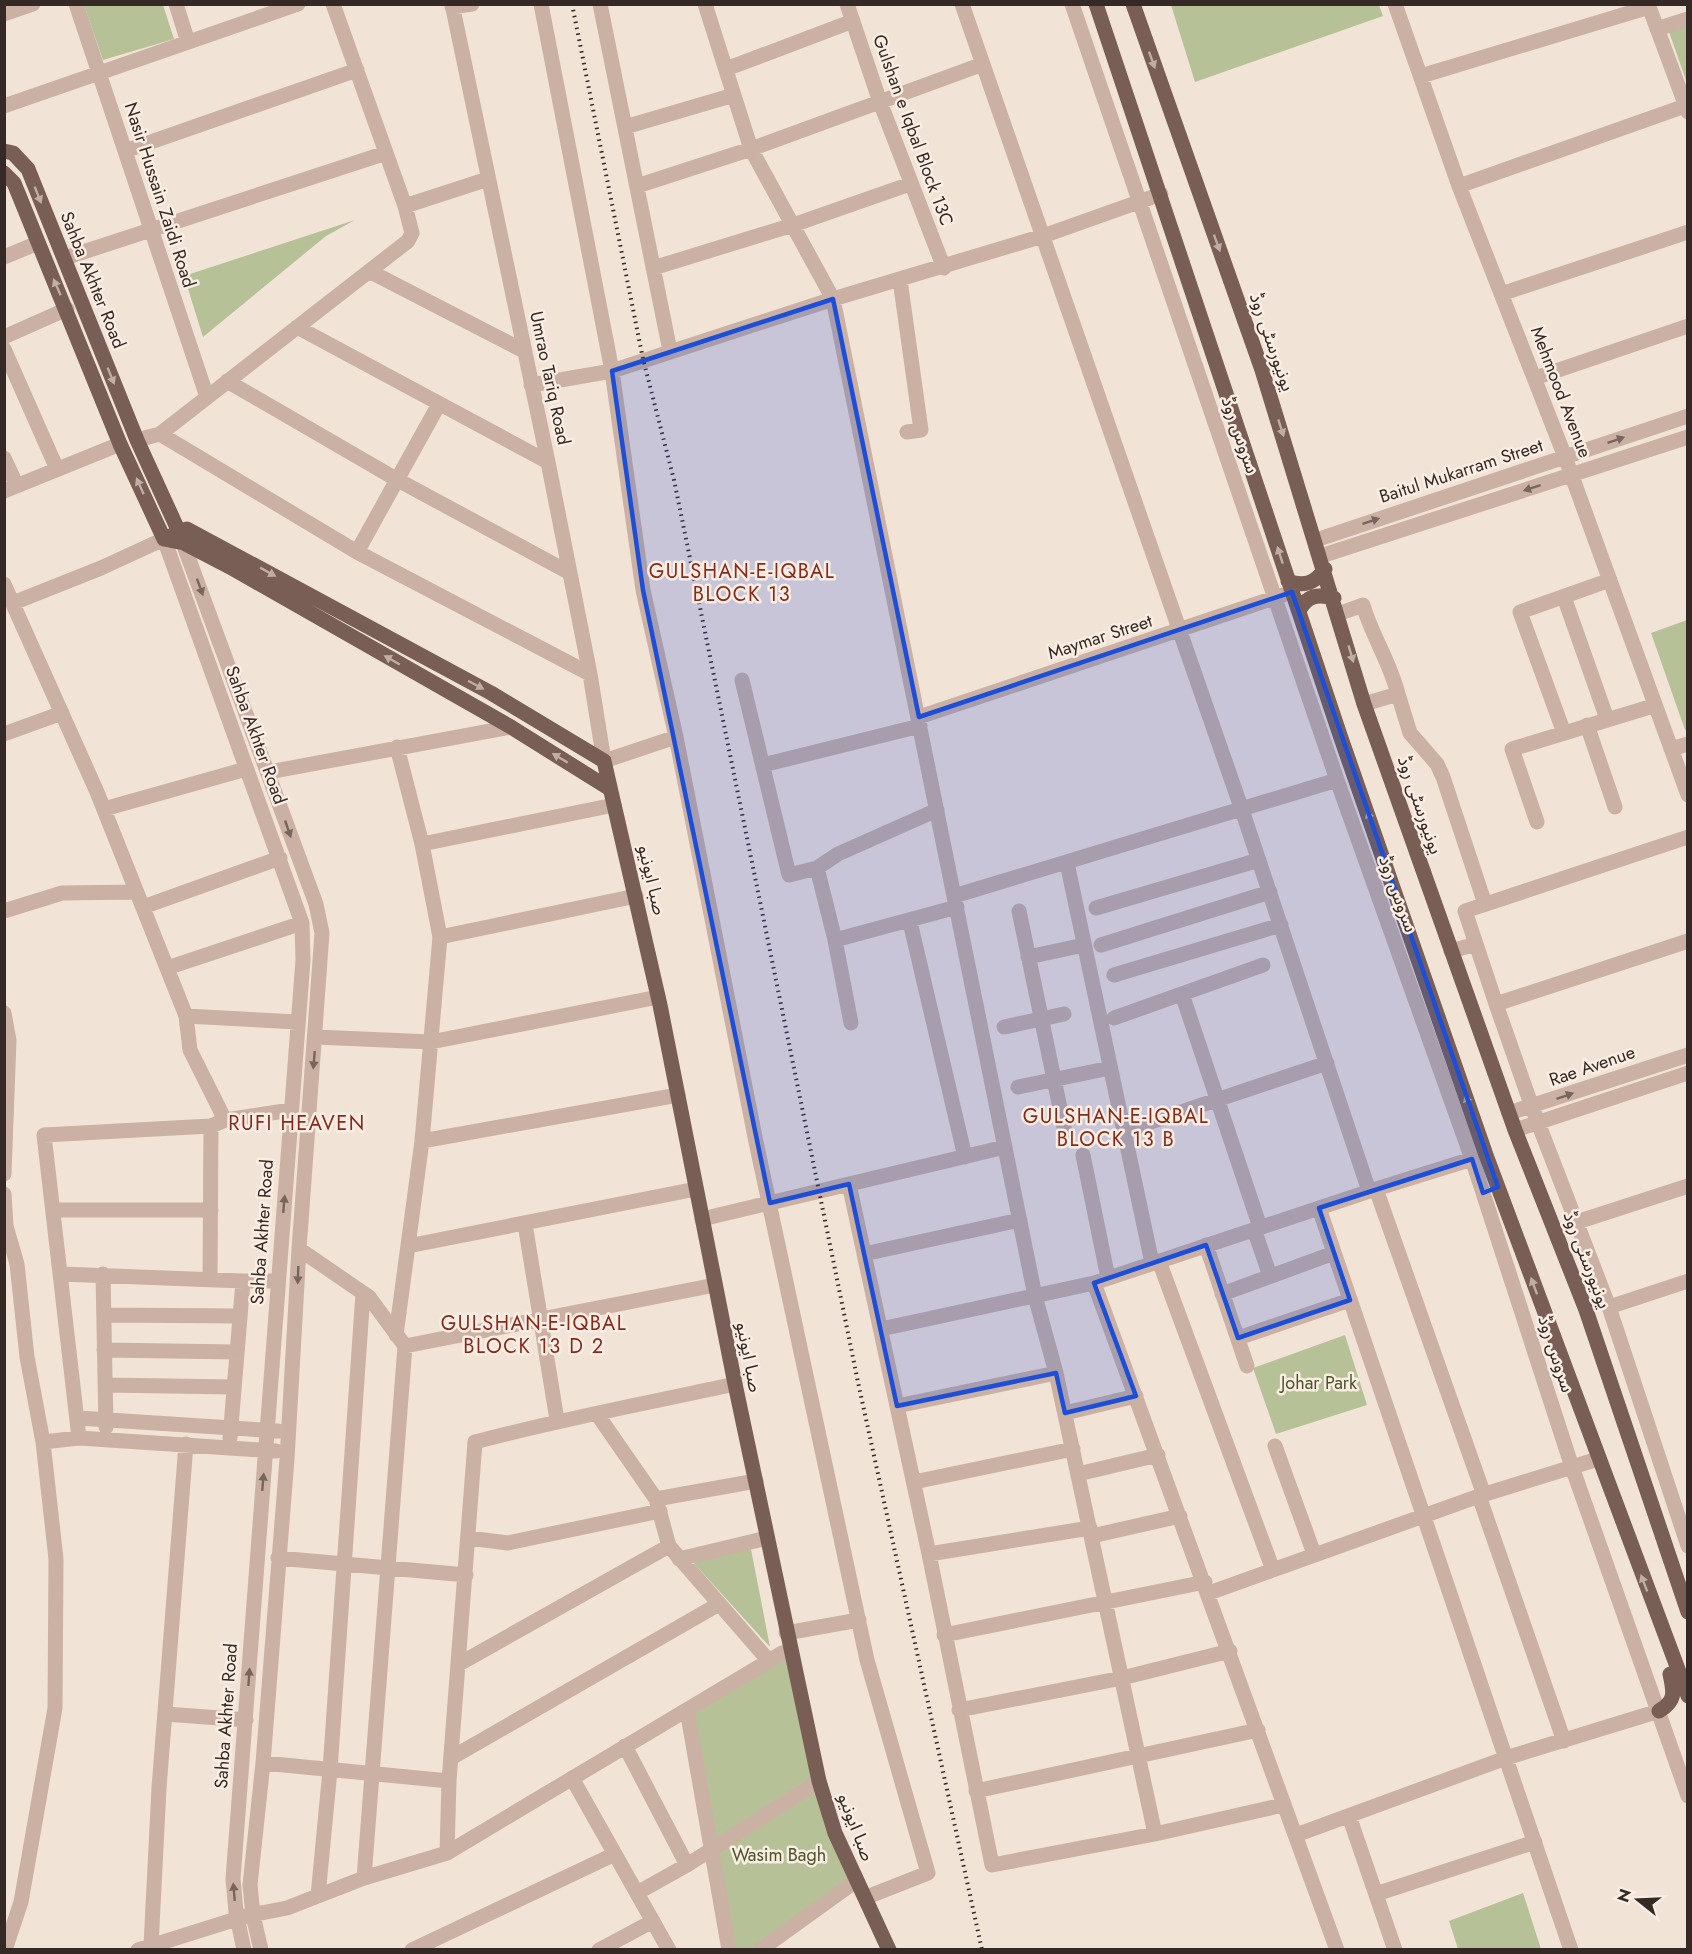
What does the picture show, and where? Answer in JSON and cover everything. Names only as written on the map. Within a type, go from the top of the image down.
[{"type":"main road","points":[[1096,4],[1341,738],[1498,1187],[1688,1696]]},
{"type":"main road","name":"یونیورسٹی روڈ","points":[[1133,4],[1262,370],[1334,598],[1364,704],[1515,1130],[1586,1310],[1688,1612]]},
{"type":"main road","name":"Sahba Akhter Road","points":[[4,151],[13,153],[28,169],[137,440],[181,537]]},
{"type":"main road","name":"Sahba Akhter Road","points":[[8,181],[67,309],[120,444],[164,540]]},
{"type":"main road","points":[[164,540],[181,537],[233,561],[492,693],[604,761]]},
{"type":"main road","points":[[233,561],[610,789]]},
{"type":"main road","points":[[1290,587],[1308,584],[1317,579],[1323,563]]},
{"type":"main road","points":[[1299,611],[1304,601],[1311,597],[1321,595],[1334,598]]},
{"type":"main road","name":"صبا ایونیو","points":[[604,761],[658,997],[786,1633],[819,1781],[835,1833],[856,1881],[867,1897],[889,1950]]},
{"type":"main road","points":[[1657,1617],[1674,1692],[1671,1704],[1659,1711]]},
{"type":"street","points":[[4,14],[33,4]]},
{"type":"street","name":"Nasir Hussain Zaidi Road","points":[[76,4],[207,397]]},
{"type":"street","points":[[176,4],[188,42]]},
{"type":"street","points":[[4,106],[298,4]]},
{"type":"street","points":[[137,440],[160,434],[408,241],[412,233],[405,206],[333,4]]},
{"type":"street","points":[[452,6],[472,4]]},
{"type":"street","points":[[541,4],[612,371],[644,590],[676,737],[739,1060],[859,1620],[883,1720],[928,1873],[867,1897]]},
{"type":"street","points":[[600,4],[670,351]]},
{"type":"street","points":[[705,4],[751,149],[833,299],[1035,1296],[1065,1413],[1155,1834]]},
{"type":"street","name":"Gulshan e Iqbal Block 13C","points":[[847,4],[910,184],[944,268]]},
{"type":"street","points":[[962,4],[1242,810],[1327,1063],[1481,1496],[1564,1741]]},
{"type":"street","name":"سروس روڈ","points":[[1072,4],[1276,598],[1336,780],[1472,1160],[1572,1467],[1688,1796]]},
{"type":"street","name":"Mehmood Avenue","points":[[1395,4],[1459,186],[1565,457],[1653,706],[1688,795]]},
{"type":"street","name":"Umrao Tariq Road","points":[[452,6],[548,462],[590,674],[604,761]]},
{"type":"street","points":[[1421,76],[1648,6],[1686,109],[1459,186]]},
{"type":"street","points":[[1657,29],[1688,19]]},
{"type":"street","points":[[726,69],[853,21]]},
{"type":"street","points":[[637,186],[751,149],[983,64]]},
{"type":"street","points":[[125,151],[357,70]]},
{"type":"street","points":[[625,127],[734,95]]},
{"type":"street","points":[[65,258],[386,153]]},
{"type":"street","points":[[405,206],[488,179]]},
{"type":"street","points":[[653,268],[793,225],[910,184]]},
{"type":"street","points":[[531,385],[612,371],[833,299],[944,268],[1161,194]]},
{"type":"street","points":[[1502,294],[1688,232]]},
{"type":"street","points":[[4,257],[38,243]]},
{"type":"street","points":[[369,271],[524,351]]},
{"type":"street","points":[[900,280],[921,430],[907,432]]},
{"type":"street","points":[[4,338],[67,309]]},
{"type":"street","points":[[1535,378],[1688,326]]},
{"type":"street","points":[[297,327],[548,462]]},
{"type":"street","points":[[4,349],[57,469]]},
{"type":"street","points":[[227,381],[396,479],[570,573]]},
{"type":"street","points":[[357,552],[439,404]]},
{"type":"street","name":"Baitul Mukarram Street","points":[[1316,540],[1688,416]]},
{"type":"street","points":[[160,434],[357,552],[590,674]]},
{"type":"street","points":[[1323,563],[1688,437]]},
{"type":"street","points":[[4,458],[10,489],[120,444]]},
{"type":"street","name":"Sahba Akhter Road","points":[[181,537],[269,772],[316,904],[322,933],[299,1249],[289,1432],[263,1763],[250,1885],[253,1915],[261,1950]]},
{"type":"street","points":[[13,603],[164,540]]},
{"type":"street","name":"Sahba Akhter Road","points":[[164,540],[280,858],[302,923],[304,941],[233,1879],[237,1919],[244,1950]]},
{"type":"street","points":[[1564,733],[1520,612],[1610,580]]},
{"type":"street","points":[[4,584],[104,808],[186,1016],[190,1050],[218,1123],[210,1280]]},
{"type":"street","name":"Maymar Street","points":[[762,765],[920,721],[1276,598],[1290,587]]},
{"type":"street","points":[[1564,597],[1608,719]]},
{"type":"street","points":[[1338,614],[1363,605],[1371,631],[1391,669],[1410,733],[1437,765],[1443,777],[1485,904]]},
{"type":"street","points":[[742,680],[789,875],[817,868],[838,854],[937,810]]},
{"type":"street","points":[[1364,704],[1398,694]]},
{"type":"street","points":[[1537,822],[1512,749],[1653,706]]},
{"type":"street","points":[[4,734],[62,713]]},
{"type":"street","points":[[1587,725],[1615,807]]},
{"type":"street","points":[[269,772],[510,727]]},
{"type":"street","points":[[604,761],[676,737]]},
{"type":"street","points":[[1325,744],[1341,738]]},
{"type":"street","points":[[1671,749],[1688,744]]},
{"type":"street","points":[[364,1878],[388,1570],[400,1340],[408,1246],[422,1141],[440,937],[422,844],[398,747]]},
{"type":"street","points":[[104,808],[246,769]]},
{"type":"street","points":[[835,940],[910,922],[955,902],[1066,863],[1336,780]]},
{"type":"street","points":[[422,844],[614,805]]},
{"type":"street","points":[[1688,837],[1464,911],[1532,1107],[1609,1307],[1688,1546]]},
{"type":"street","points":[[143,907],[280,858]]},
{"type":"street","points":[[1096,908],[1259,860]]},
{"type":"street","points":[[1066,863],[1124,1131],[1156,1262],[1273,1570]]},
{"type":"street","points":[[817,868],[835,940],[851,1023]]},
{"type":"street","points":[[4,911],[62,893],[137,892]]},
{"type":"street","points":[[1101,945],[1270,892]]},
{"type":"street","points":[[440,937],[636,896]]},
{"type":"street","points":[[1019,911],[1065,1132]]},
{"type":"street","points":[[910,922],[965,1156]]},
{"type":"street","points":[[167,968],[302,923]]},
{"type":"street","points":[[1114,975],[1281,926]]},
{"type":"street","points":[[1496,1004],[1688,941]]},
{"type":"street","points":[[1451,951],[1476,944]]},
{"type":"street","points":[[1028,957],[1084,945]]},
{"type":"street","points":[[1114,1018],[1263,965]]},
{"type":"street","points":[[1182,994],[1257,1228],[1270,1276]]},
{"type":"street","points":[[316,1037],[431,1042],[658,997]]},
{"type":"street","points":[[4,1013],[9,1040],[4,1174]]},
{"type":"street","points":[[1004,1027],[1064,1014]]},
{"type":"street","points":[[186,1016],[298,1022]]},
{"type":"street","name":"Rae Avenue","points":[[1509,1113],[1688,1054]]},
{"type":"street","points":[[1124,1131],[1327,1063]]},
{"type":"street","points":[[1018,1087],[1110,1068]]},
{"type":"street","name":"Rae Avenue","points":[[1515,1130],[1688,1073]]},
{"type":"street","points":[[422,1141],[678,1095]]},
{"type":"street","points":[[79,1438],[44,1135],[218,1123],[291,1110]]},
{"type":"street","points":[[702,1219],[1005,1147]]},
{"type":"street","points":[[1083,1155],[1101,1280],[1136,1396],[1337,1950]]},
{"type":"street","points":[[880,1329],[1101,1280],[1373,1190],[1472,1160]]},
{"type":"street","points":[[849,1184],[930,1554],[944,1635],[992,1865],[1155,1834],[1283,1804]]},
{"type":"street","points":[[1577,1222],[1688,1186]]},
{"type":"street","points":[[1483,1193],[1498,1187]]},
{"type":"street","points":[[408,1246],[696,1190]]},
{"type":"street","points":[[4,1194],[6,1226],[17,1264],[27,1357],[43,1442],[56,1559],[55,1708],[21,1902],[5,1950]]},
{"type":"street","points":[[1319,1208],[1571,1950]]},
{"type":"street","points":[[53,1210],[212,1210]]},
{"type":"street","points":[[864,1254],[1020,1220]]},
{"type":"street","points":[[525,1224],[543,1321],[557,1420]]},
{"type":"street","points":[[1206,1245],[1247,1366]]},
{"type":"street","points":[[299,1249],[363,1293],[400,1340]]},
{"type":"street","points":[[1222,1294],[1334,1253]]},
{"type":"street","points":[[61,1274],[278,1281]]},
{"type":"street","points":[[104,1274],[106,1439]]},
{"type":"street","points":[[229,1446],[243,1281]]},
{"type":"street","points":[[1609,1307],[1688,1281]]},
{"type":"street","points":[[400,1340],[543,1321],[715,1285]]},
{"type":"street","points":[[318,1896],[330,1770],[363,1293]]},
{"type":"street","points":[[1238,1338],[1350,1300]]},
{"type":"street","points":[[104,1315],[240,1316]]},
{"type":"street","points":[[104,1350],[237,1352]]},
{"type":"street","points":[[897,1406],[1056,1373]]},
{"type":"street","points":[[1612,1387],[1633,1381]]},
{"type":"street","points":[[447,1853],[449,1781],[475,1442],[557,1420],[597,1414],[735,1384]]},
{"type":"street","points":[[105,1385],[234,1388]]},
{"type":"street","points":[[1065,1413],[1136,1396]]},
{"type":"street","points":[[597,1414],[658,1505],[669,1546],[769,1661]]},
{"type":"street","points":[[78,1418],[289,1432]]},
{"type":"street","points":[[43,1442],[79,1438],[106,1439],[229,1446],[287,1453]]},
{"type":"street","points":[[186,1444],[153,1878],[145,1948],[237,1919],[287,1908],[364,1878],[447,1853],[769,1661],[790,1651]]},
{"type":"street","points":[[1275,1446],[1314,1554]]},
{"type":"street","points":[[914,1482],[1073,1449]]},
{"type":"street","points":[[1078,1474],[1158,1455]]},
{"type":"street","points":[[944,1635],[1106,1602],[1207,1587],[1273,1570],[1481,1496],[1598,1460]]},
{"type":"street","points":[[1639,1468],[1660,1461]]},
{"type":"street","points":[[468,1539],[508,1543],[756,1481]]},
{"type":"street","points":[[930,1554],[1091,1532],[1180,1516]]},
{"type":"street","points":[[679,1559],[767,1538]]},
{"type":"street","points":[[459,1664],[669,1546]]},
{"type":"street","points":[[278,1558],[388,1570],[466,1575]]},
{"type":"street","points":[[451,1758],[719,1604]]},
{"type":"street","points":[[786,1633],[859,1620]]},
{"type":"street","points":[[959,1710],[1122,1678],[1230,1652]]},
{"type":"street","points":[[687,1710],[729,1950]]},
{"type":"street","points":[[1296,1835],[1506,1758],[1659,1711]]},
{"type":"street","points":[[166,1714],[246,1720]]},
{"type":"street","points":[[976,1791],[1258,1730]]},
{"type":"street","points":[[625,1746],[687,1865]]},
{"type":"street","points":[[263,1763],[449,1781]]},
{"type":"street","points":[[572,1778],[669,1950]]},
{"type":"street","points":[[637,1893],[687,1865],[819,1781]]},
{"type":"street","points":[[1348,1816],[1395,1950]]},
{"type":"street","points":[[1376,1894],[1535,1842]]},
{"type":"street","points":[[412,1950],[615,1854]]},
{"type":"street","points":[[760,1950],[856,1881]]},
{"type":"street","points":[[600,1950],[653,1921]]},
{"type":"street","points":[[189,1934],[192,1950]]},
{"type":"highlighted area","points":[[833,299],[919,717],[1292,592],[1498,1187],[1483,1193],[1472,1159],[1319,1208],[1350,1300],[1238,1338],[1206,1245],[1094,1283],[1136,1396],[1065,1413],[1056,1373],[897,1406],[849,1184],[770,1203],[643,590],[612,371]]},
{"type":"green space","points":[[84,5],[163,5],[174,39],[103,60]]},
{"type":"green space","points":[[1171,5],[1379,5],[1383,16],[1195,82]]},
{"type":"green space","points":[[1687,23],[1687,83],[1668,29]]},
{"type":"green space","points":[[355,220],[326,236],[203,337],[184,276]]},
{"type":"green space","points":[[1687,620],[1688,729],[1685,730],[1651,633]]},
{"type":"green space","name":"Johar Park","points":[[1345,1335],[1367,1405],[1276,1434],[1253,1368]]},
{"type":"green space","points":[[750,1544],[770,1647],[691,1560]]},
{"type":"green space","name":"Wasim Bagh","points":[[790,1651],[819,1781],[855,1877],[760,1949],[733,1949],[687,1710]]},
{"type":"green space","points":[[1523,1893],[1541,1949],[1458,1949],[1449,1921]]},
{"type":"railway","points":[[572,4],[643,359],[674,480],[859,1387],[982,1950]]},
{"type":"district","name":"GULSHAN-E-IQBAL BLOCK 13","points":[[742,582]]},
{"type":"district","name":"RUFI HEAVEN","points":[[297,1123]]},
{"type":"district","name":"GULSHAN-E-IQBAL BLOCK 13 B","points":[[1116,1128]]},
{"type":"district","name":"GULSHAN-E-IQBAL BLOCK 13 D 2","points":[[534,1334]]}]
